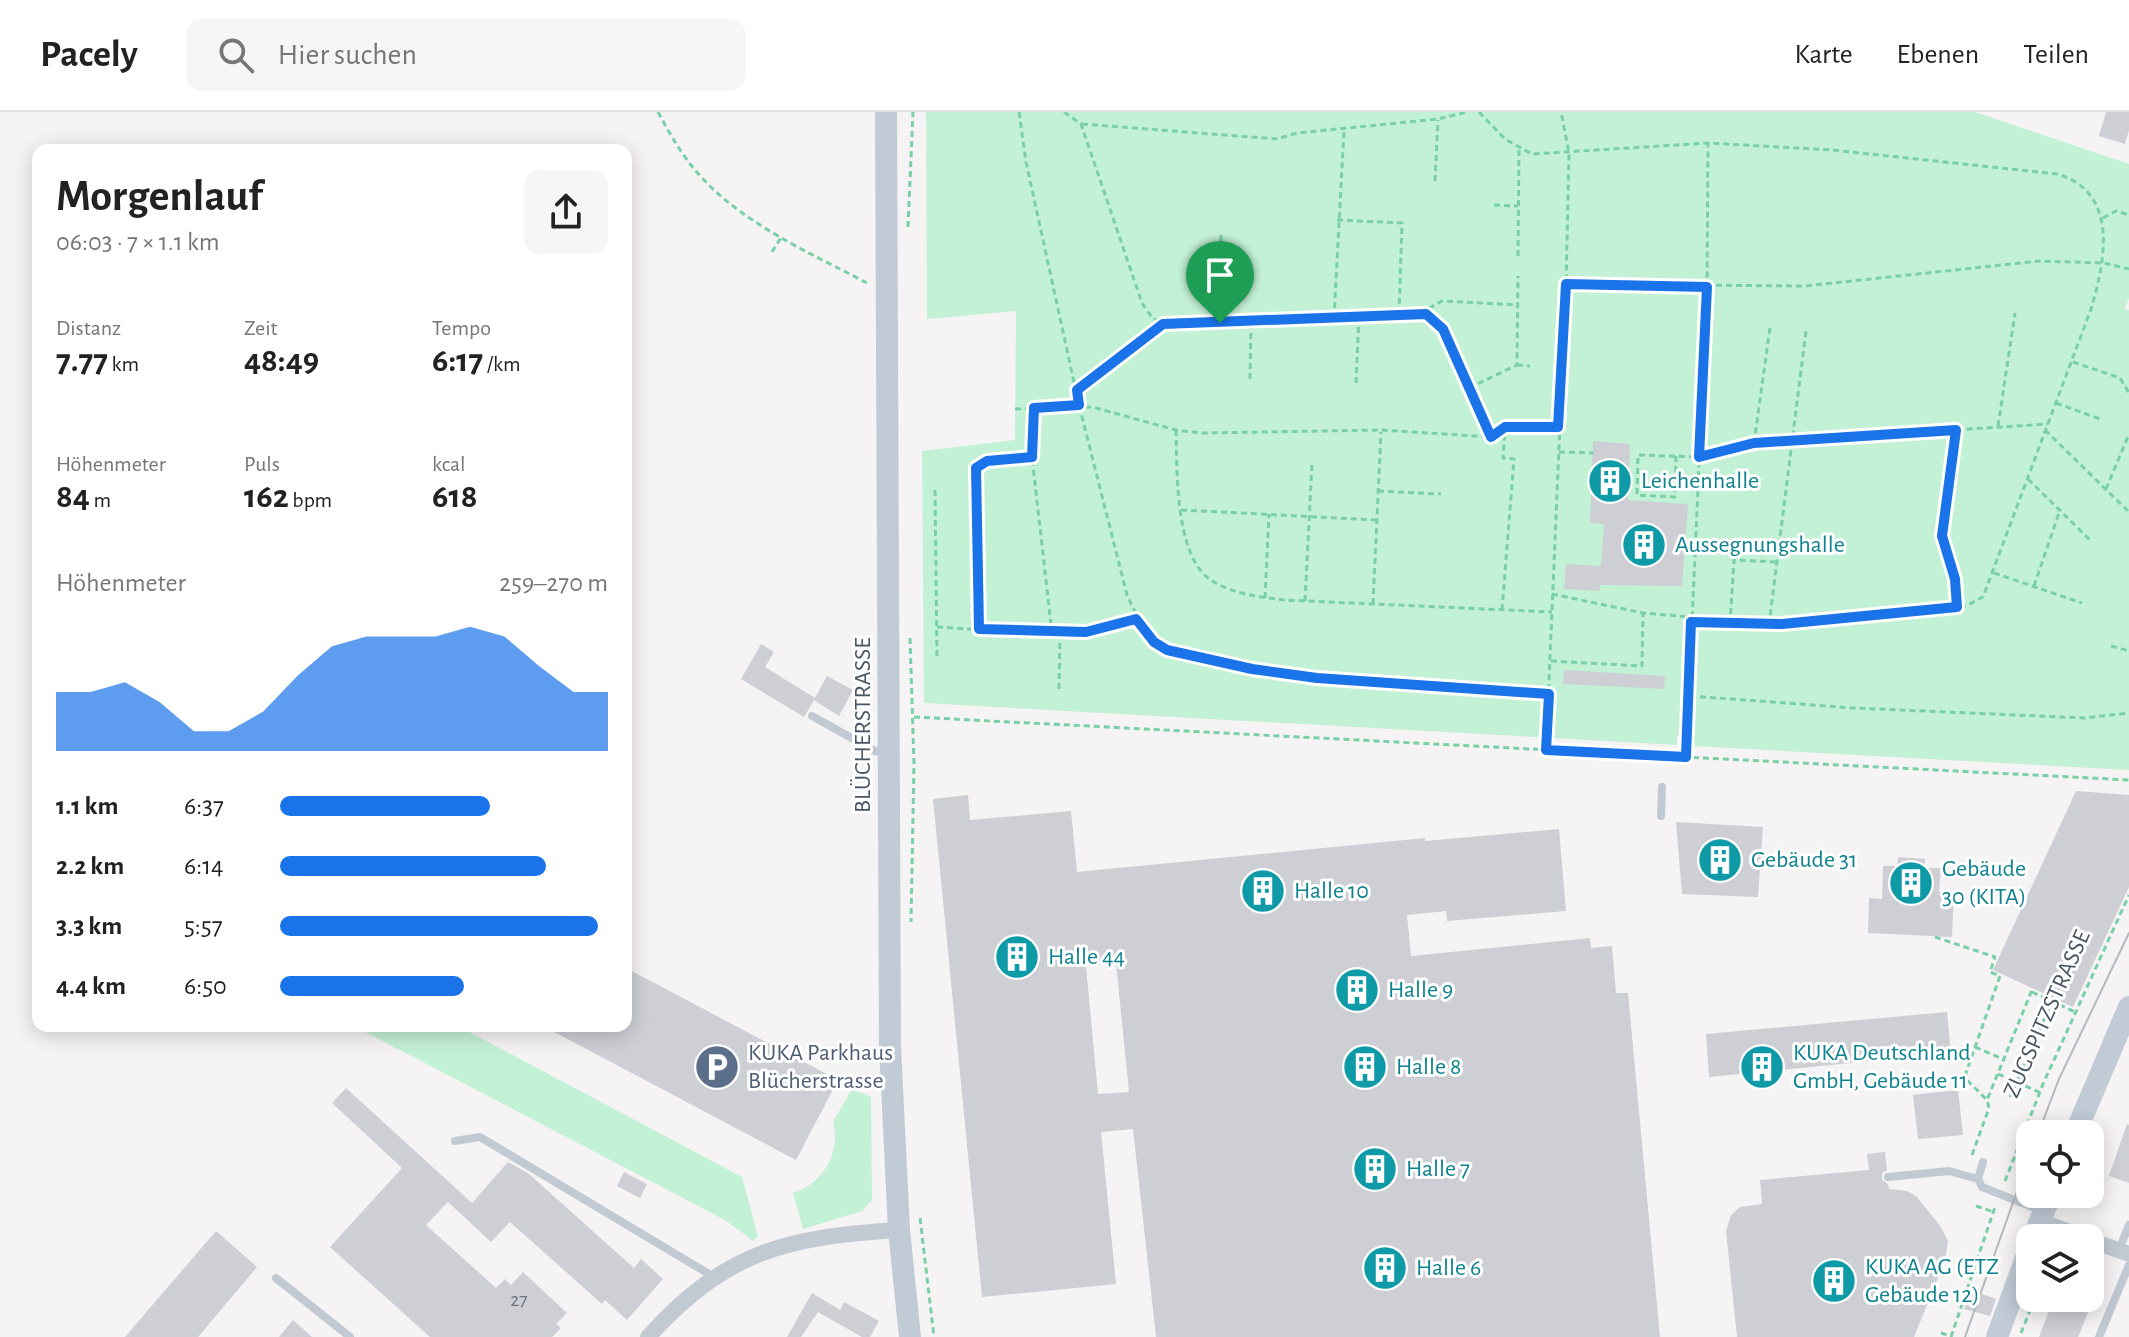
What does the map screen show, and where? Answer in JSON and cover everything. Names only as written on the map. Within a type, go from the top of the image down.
[{"type":"main road","name":"BLÜCHERSTRASSE","points":[[886,112],[890,1046],[899,1230],[910,1337]]},
{"type":"main road","points":[[2081,1120],[2129,1007]]},
{"type":"main road","points":[[1997,1337],[2016,1285]]},
{"type":"street","points":[[648,1337],[715,1277],[735,1264],[780,1245],[899,1230]]},
{"type":"street","points":[[2104,1245],[2124,1252]]},
{"type":"lane","points":[[812,716],[875,751],[888,752]]},
{"type":"lane","points":[[1661,816],[1662,787]]},
{"type":"lane","points":[[455,1141],[480,1137],[715,1277]]},
{"type":"lane","points":[[1978,1179],[1983,1162]]},
{"type":"lane","points":[[1888,1177],[1949,1171],[1965,1174],[1978,1179],[1982,1187],[2042,1216]]},
{"type":"lane","points":[[2124,1252],[2129,1225]]},
{"type":"lane","points":[[2099,1337],[2129,1265]]},
{"type":"lane","points":[[276,1278],[350,1337]]},
{"type":"path","points":[[658,112],[677,147],[704,180],[734,206],[888,294]]},
{"type":"path","points":[[1019,112],[1026,162],[1079,405],[1136,619],[1154,642],[1167,650],[1252,669],[1317,678],[1549,694]]},
{"type":"path","points":[[1064,112],[1081,124],[1277,139],[1297,133],[1438,119],[1467,112]]},
{"type":"path","points":[[1479,112],[1519,149],[1532,154],[1708,143],[1832,150],[2057,174],[2083,188],[2098,207],[2102,219],[2104,263],[2073,362],[1993,573],[1983,597],[1975,603],[1769,625],[1692,620],[1552,594]]},
{"type":"path","points":[[1546,750],[1566,284],[1569,153],[1561,112]]},
{"type":"path","points":[[1435,181],[1438,119]]},
{"type":"path","points":[[1081,124],[1142,303],[1153,319],[1163,324],[1420,313],[1432,316],[1443,329],[1491,437]]},
{"type":"path","points":[[1334,318],[1344,130]]},
{"type":"path","points":[[1686,757],[1707,287],[1708,143]]},
{"type":"path","points":[[1518,256],[1519,149]]},
{"type":"path","points":[[1494,205],[1518,206]]},
{"type":"path","points":[[2102,219],[2116,211],[2129,215]]},
{"type":"path","points":[[1337,220],[1402,223],[1399,314]]},
{"type":"path","points":[[1220,323],[1221,233]]},
{"type":"path","points":[[772,252],[782,236]]},
{"type":"path","points":[[1566,284],[1805,286],[2039,261],[2104,263],[2129,269]]},
{"type":"path","points":[[1517,365],[1518,276]]},
{"type":"path","points":[[1420,313],[1442,301],[1519,305]]},
{"type":"path","points":[[1998,426],[2015,313]]},
{"type":"path","points":[[1356,383],[1359,316]]},
{"type":"path","points":[[1250,379],[1251,321]]},
{"type":"path","points":[[1077,390],[1163,324]]},
{"type":"path","points":[[1754,443],[1770,328]]},
{"type":"path","points":[[1769,625],[1806,331]]},
{"type":"path","points":[[2073,362],[2120,378],[2129,393]]},
{"type":"path","points":[[1469,388],[1517,365],[1530,366]]},
{"type":"path","points":[[2056,403],[2100,419]]},
{"type":"path","points":[[1015,409],[1079,405],[1176,430],[1201,433],[1381,430],[1491,437],[1505,427],[1558,427]]},
{"type":"path","points":[[1034,408],[1032,457],[1052,633]]},
{"type":"path","points":[[1676,456],[1675,497],[1637,495],[1638,455],[1676,456],[1699,457],[1754,443],[2048,424]]},
{"type":"path","points":[[1502,610],[1514,459],[1503,458],[1505,427]]},
{"type":"path","points":[[1176,430],[1181,510],[1191,553],[1200,571],[1219,585],[1265,598],[1552,612]]},
{"type":"path","points":[[1373,604],[1381,430]]},
{"type":"path","points":[[1956,430],[1942,536],[1955,579],[1957,607]]},
{"type":"path","points":[[2045,430],[2129,512]]},
{"type":"path","points":[[2106,489],[2129,434]]},
{"type":"path","points":[[1559,452],[1593,453]]},
{"type":"path","points":[[979,629],[976,468],[987,461],[1032,457]]},
{"type":"path","points":[[1305,601],[1312,464]]},
{"type":"path","points":[[2027,479],[2091,541]]},
{"type":"path","points":[[935,490],[937,658]]},
{"type":"path","points":[[1378,491],[1441,494]]},
{"type":"path","points":[[1181,510],[1377,520]]},
{"type":"path","points":[[2034,587],[2060,510]]},
{"type":"path","points":[[1265,598],[1269,514]]},
{"type":"path","points":[[1730,624],[1734,560],[1776,562]]},
{"type":"path","points":[[1993,573],[2082,603]]},
{"type":"path","points":[[1550,661],[1642,666],[1643,613]]},
{"type":"path","points":[[937,627],[1086,632],[1136,619]]},
{"type":"path","points":[[1059,689],[1060,633]]},
{"type":"path","points":[[2111,646],[2129,651]]},
{"type":"path","points":[[1688,696],[2023,715],[2108,717],[2129,713]]},
{"type":"path","points":[[913,717],[2129,780]]},
{"type":"path","name":"ZUGSPITZSTRASSE","points":[[2028,1120],[2129,895]]},
{"type":"path","points":[[1935,937],[1995,957],[1990,972],[2000,976],[1966,1073],[1967,1080],[1987,1100],[1989,1108],[1965,1174]]},
{"type":"path","points":[[1987,1100],[2032,991],[2075,1012]]},
{"type":"path","points":[[2010,1097],[2052,1002]]},
{"type":"path","points":[[1974,1047],[2005,1060]]},
{"type":"path","points":[[1998,1074],[2039,1092]]},
{"type":"path","name":"ZUGSPITZSTRASSE","points":[[1951,1337],[2016,1151]]},
{"type":"path","points":[[1976,1206],[1994,1212]]},
{"type":"path","points":[[920,1217],[934,1337]]},
{"type":"path","points":[[1954,1297],[1963,1300]]},
{"type":"path","points":[[1951,1306],[1960,1309]]},
{"type":"path","points":[[2020,1337],[2030,1312]]},
{"type":"path","points":[[1946,1321],[1955,1324]]},
{"type":"path","points":[[1941,1333],[1951,1337]]},
{"type":"green space","points":[[926,112],[1975,112],[2129,164],[2129,298],[2125,309],[2129,310],[2129,770],[1694,746],[1694,736],[1677,736],[1677,745],[924,703],[922,451],[1015,440],[1016,311],[927,319]]},
{"type":"green space","points":[[365,1032],[469,1032],[742,1177],[758,1237],[753,1241],[725,1220]]},
{"type":"green space","points":[[852,1089],[871,1097],[872,1200],[862,1211],[803,1229],[793,1193],[813,1182],[827,1166],[834,1145],[833,1122]]},
{"type":"building","points":[[2106,112],[2129,112],[2125,144],[2099,136]]},
{"type":"building","name":"Aussegnungshalle","points":[[1593,441],[1630,444],[1628,500],[1688,504],[1682,586],[1600,585],[1600,591],[1564,589],[1566,564],[1601,566],[1604,524],[1590,523]]},
{"type":"building","points":[[761,644],[774,652],[765,667],[815,698],[827,676],[853,690],[839,716],[814,700],[804,717],[741,679]]},
{"type":"building","points":[[1564,670],[1665,676],[1664,689],[1563,684]]},
{"type":"building","points":[[2076,791],[2129,795],[2129,887],[2073,1007],[1993,970]]},
{"type":"building","points":[[968,795],[970,820],[1071,811],[1077,872],[1425,838],[1425,841],[1559,829],[1566,911],[1447,921],[1446,911],[1407,915],[1411,956],[1590,938],[1591,948],[1612,946],[1616,993],[1628,993],[1660,1337],[1156,1337],[1133,1129],[1101,1132],[1116,1284],[982,1297],[933,799]],"holes":[[[1116,963],[1129,1092],[1098,1094],[1086,966]]]},
{"type":"building","name":"Gebäude 31","points":[[1676,822],[1763,827],[1758,897],[1682,894]]},
{"type":"building","name":"Gebäude 30 (KITA)","points":[[1898,857],[1925,859],[1924,868],[1941,868],[1939,892],[1954,892],[1952,937],[1868,933],[1869,898],[1882,899],[1883,866],[1897,866]]},
{"type":"building","name":"KUKA Parkhaus Blücherstrasse","points":[[632,971],[838,1080],[796,1160],[554,1032],[632,1032]]},
{"type":"building","name":"KUKA Deutschland GmbH, Gebäude 11","points":[[1947,1012],[1951,1053],[1709,1077],[1706,1034]]},
{"type":"building","points":[[346,1088],[472,1203],[508,1162],[529,1174],[634,1268],[641,1259],[663,1279],[627,1320],[605,1300],[602,1304],[510,1222],[491,1242],[448,1202],[426,1225],[496,1288],[505,1279],[511,1285],[523,1272],[567,1313],[556,1324],[561,1328],[552,1337],[430,1337],[330,1247],[402,1168],[332,1103]]},
{"type":"building","points":[[1958,1090],[1963,1135],[1918,1139],[1913,1095]]},
{"type":"building","points":[[2129,1125],[2129,1183],[2109,1176]]},
{"type":"building","name":"KUKA AG (ETZ Gebäude 12)","points":[[1885,1152],[1887,1170],[1882,1173],[1882,1180],[1889,1189],[1907,1191],[1917,1197],[1948,1241],[1945,1261],[1914,1337],[1737,1337],[1726,1231],[1731,1215],[1740,1207],[1762,1204],[1760,1180],[1869,1170],[1867,1154]]},
{"type":"building","points":[[624,1172],[647,1184],[640,1198],[617,1186]]},
{"type":"building","points":[[216,1231],[257,1267],[198,1337],[125,1337]]},
{"type":"building","points":[[1971,1290],[1996,1299],[1990,1316],[1964,1309]]},
{"type":"building","points":[[812,1293],[840,1310],[844,1302],[879,1321],[870,1337],[862,1337],[818,1312],[801,1337],[787,1337]]},
{"type":"building","points":[[2049,1312],[2088,1312],[2078,1337],[2039,1337]]},
{"type":"building","points":[[293,1320],[312,1337],[279,1337]]},
{"type":"tram line","points":[[2043,1120],[2059,1079],[2129,933]]},
{"type":"tram line","points":[[1965,1337],[2016,1194]]},
{"type":"place","name":"Leichenhalle","points":[[1610,481]]},
{"type":"place","name":"Aussegnungshalle","points":[[1644,545]]},
{"type":"place","name":"Gebäude 31","points":[[1720,860]]},
{"type":"place","name":"Gebäude 30 (KITA)","points":[[1911,883]]},
{"type":"place","name":"Halle 10","points":[[1263,891]]},
{"type":"place","name":"Halle 44","points":[[1017,957]]},
{"type":"place","name":"Halle 9","points":[[1357,990]]},
{"type":"place","name":"KUKA Parkhaus Blücherstrasse","points":[[717,1067]]},
{"type":"place","name":"Halle 8","points":[[1365,1067]]},
{"type":"place","name":"KUKA Deutschland GmbH, Gebäude 11","points":[[1762,1067]]},
{"type":"place","name":"Halle 7","points":[[1375,1169]]},
{"type":"place","name":"Halle 6","points":[[1385,1268]]},
{"type":"place","name":"KUKA AG (ETZ Gebäude 12)","points":[[1834,1281]]},
{"type":"route","points":[[1566,284],[1707,287],[1699,457],[1754,443],[1956,430],[1942,536],[1955,579],[1957,607],[1769,625],[1691,622],[1686,757],[1546,750],[1549,694],[1317,678],[1252,669],[1167,650],[1145,633],[1136,619],[1086,632],[979,629],[976,468],[987,461],[1032,457],[1034,408],[1079,405],[1077,390],[1163,324],[1220,323],[1420,313],[1432,316],[1443,329],[1491,437],[1505,427],[1558,427],[1566,284]]}]
